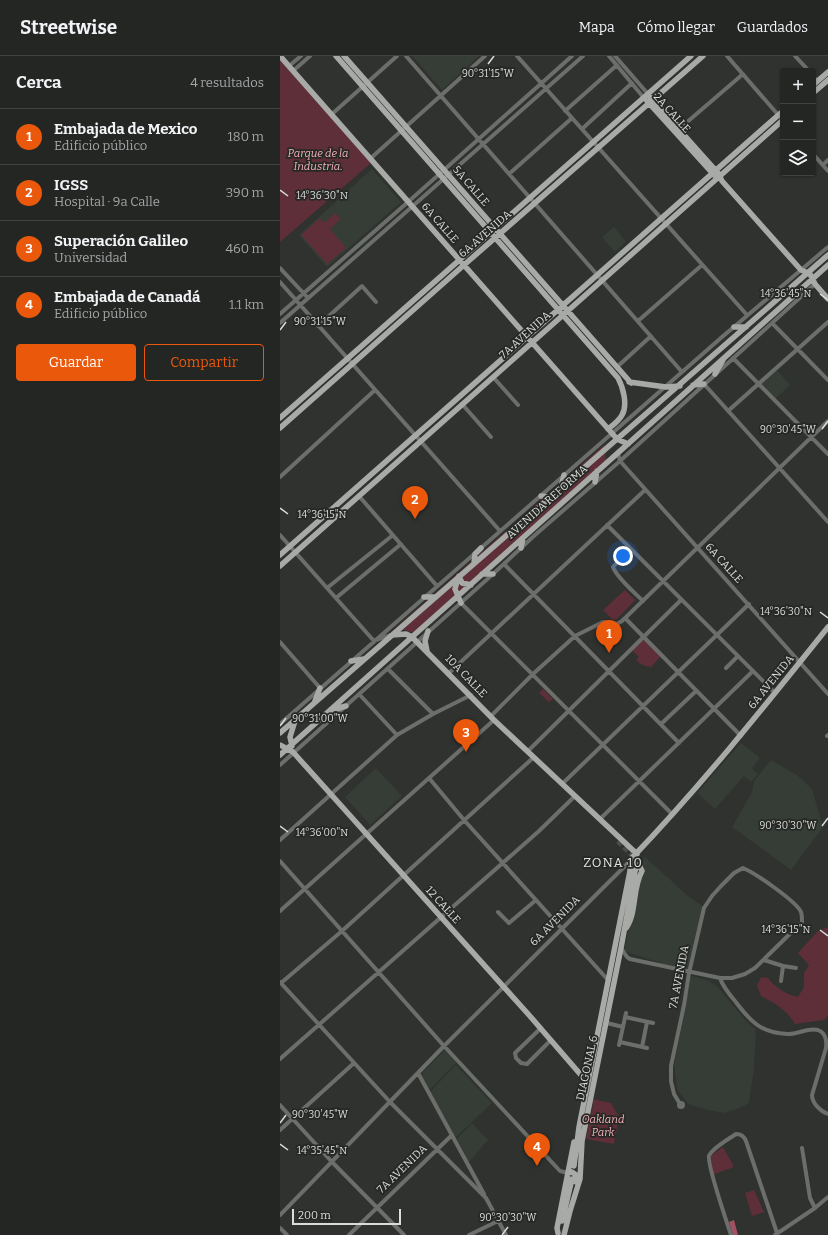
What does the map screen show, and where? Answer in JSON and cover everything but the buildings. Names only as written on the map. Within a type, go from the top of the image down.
[{"type":"main road","name":"6A CALLE","points":[[280,56],[610,431],[617,440],[618,453]]},
{"type":"main road","name":"5A CALLE","points":[[336,56],[365,84]]},
{"type":"main road","name":"5A CALLE","points":[[344,56],[365,84],[493,231],[495,238],[618,367],[631,383]]},
{"type":"main road","name":"6A AVENIDA","points":[[280,428],[353,364],[462,263],[493,231],[692,56]]},
{"type":"main road","name":"6A AVENIDA","points":[[280,418],[462,263],[500,234],[703,56]]},
{"type":"main road","points":[[816,82],[828,72]]},
{"type":"main road","points":[[816,90],[828,80]]},
{"type":"main road","name":"2A CALLE","points":[[646,96],[679,129],[718,175]]},
{"type":"main road","name":"2A CALLE","points":[[651,101],[802,270]]},
{"type":"main road","name":"7A AVENIDA","points":[[280,566],[493,377],[560,307],[597,274],[663,222],[718,175],[780,119]]},
{"type":"main road","name":"7A AVENIDA","points":[[280,555],[416,436],[602,280],[663,222]]},
{"type":"main road","name":"5A CALLE","points":[[493,231],[500,234],[560,307]]},
{"type":"main road","name":"AVENIDA REFORMA","points":[[280,733],[549,497],[680,386],[828,255]]},
{"type":"main road","name":"AVENIDA REFORMA","points":[[280,755],[458,597],[726,355],[812,282],[828,265]]},
{"type":"main road","points":[[802,270],[805,275],[811,276],[812,282],[828,299]]},
{"type":"main road","name":"5A CALLE","points":[[565,312],[618,378],[623,388],[624,412],[610,431]]},
{"type":"main road","points":[[734,327],[746,327]]},
{"type":"main road","points":[[715,374],[726,355]]},
{"type":"main road","name":"5A CALLE","points":[[618,378],[631,383],[666,387],[704,384]]},
{"type":"main road","points":[[617,440],[628,444]]},
{"type":"main road","points":[[595,482],[597,471]]},
{"type":"main road","points":[[561,487],[564,475]]},
{"type":"main road","points":[[541,496],[549,497]]},
{"type":"main road","points":[[521,548],[523,538]]},
{"type":"main road","points":[[474,563],[475,554],[481,548]]},
{"type":"main road","points":[[482,574],[493,574]]},
{"type":"main road","points":[[459,576],[462,583],[471,585]]},
{"type":"main road","points":[[459,576],[455,586],[461,603]]},
{"type":"main road","points":[[424,598],[435,597]]},
{"type":"main road","name":"6A AVENIDA","points":[[630,860],[637,854],[741,736],[828,627]]},
{"type":"main road","points":[[427,651],[425,641],[428,631]]},
{"type":"main road","points":[[392,635],[406,634],[412,637]]},
{"type":"main road","name":"10A CALLE","points":[[412,637],[528,752],[637,854]]},
{"type":"main road","points":[[351,661],[364,659]]},
{"type":"main road","points":[[314,703],[320,688]]},
{"type":"main road","points":[[330,710],[346,706]]},
{"type":"main road","points":[[293,752],[289,746],[295,720]]},
{"type":"main road","points":[[280,745],[289,746]]},
{"type":"main road","name":"12 CALLE","points":[[293,752],[588,1082]]},
{"type":"main road","points":[[586,806],[592,815],[618,841]]},
{"type":"main road","name":"DIAGONAL 6","points":[[570,1169],[575,1135],[579,1127],[630,871],[630,860]]},
{"type":"main road","points":[[625,929],[630,922],[637,880],[642,871],[641,866],[634,866],[630,871]]},
{"type":"main road","points":[[625,929],[636,866]]},
{"type":"main road","name":"DIAGONAL 6","points":[[560,1234],[570,1211],[580,1179],[582,1140],[625,929]]},
{"type":"main road","points":[[577,1070],[585,1072],[599,1059]]},
{"type":"main road","points":[[570,1169],[577,1177],[569,1208],[570,1211]]},
{"type":"main road","points":[[560,1234],[557,1228],[570,1169]]},
{"type":"main road","points":[[560,1234],[572,1179]]},
{"type":"street","points":[[291,68],[301,56]]},
{"type":"street","points":[[291,68],[310,56]]},
{"type":"street","points":[[332,114],[397,56]]},
{"type":"street","points":[[406,56],[682,372]]},
{"type":"street","points":[[371,158],[485,56]]},
{"type":"street","points":[[517,56],[747,316]]},
{"type":"street","points":[[444,174],[478,139],[572,56]]},
{"type":"street","points":[[280,323],[444,174],[483,144],[583,56]]},
{"type":"street","name":"2A CALLE","points":[[609,56],[632,83],[646,96]]},
{"type":"street","name":"2A CALLE","points":[[615,56],[646,96]]},
{"type":"street","points":[[727,56],[780,115]]},
{"type":"street","points":[[795,56],[805,68]]},
{"type":"street","points":[[565,111],[617,65]]},
{"type":"street","points":[[556,70],[561,75]]},
{"type":"street","points":[[679,129],[743,74]]},
{"type":"street","points":[[582,129],[632,83]]},
{"type":"street","points":[[510,174],[572,118]]},
{"type":"street","points":[[816,157],[828,171]]},
{"type":"street","points":[[823,165],[828,160]]},
{"type":"street","points":[[280,314],[410,204]]},
{"type":"street","points":[[280,724],[541,496],[610,431],[666,387],[734,327],[828,248]]},
{"type":"street","points":[[638,321],[702,265]]},
{"type":"street","points":[[280,268],[308,298]]},
{"type":"street","points":[[280,282],[500,531]]},
{"type":"street","points":[[280,765],[772,323],[812,282]]},
{"type":"street","points":[[318,326],[362,286],[376,302]]},
{"type":"street","points":[[728,411],[828,322]]},
{"type":"street","points":[[772,323],[828,380]]},
{"type":"street","points":[[618,367],[651,336]]},
{"type":"street","points":[[733,358],[828,454]]},
{"type":"street","points":[[493,377],[518,405]]},
{"type":"street","points":[[704,384],[828,522]]},
{"type":"street","points":[[280,477],[375,390]]},
{"type":"street","points":[[462,404],[490,437]]},
{"type":"street","points":[[280,912],[429,778],[493,718],[533,674],[575,636],[603,622],[617,624],[625,618],[828,421]]},
{"type":"street","name":"6A CALLE","points":[[618,453],[620,461],[828,694]]},
{"type":"street","points":[[449,673],[646,490]]},
{"type":"street","points":[[359,496],[437,586]]},
{"type":"street","points":[[607,525],[775,693]]},
{"type":"street","points":[[280,535],[374,641]]},
{"type":"street","points":[[327,588],[393,535]]},
{"type":"street","points":[[336,598],[400,544]]},
{"type":"street","points":[[630,549],[613,567],[614,570],[643,601]]},
{"type":"street","points":[[504,564],[680,743]]},
{"type":"street","points":[[528,752],[643,636],[681,600]]},
{"type":"street","points":[[461,603],[672,814]]},
{"type":"street","points":[[562,784],[749,604]]},
{"type":"street","points":[[625,618],[741,736]]},
{"type":"street","points":[[374,641],[392,635]]},
{"type":"street","points":[[280,642],[320,688]]},
{"type":"street","points":[[726,668],[738,656]]},
{"type":"street","points":[[388,669],[433,714]]},
{"type":"street","points":[[600,819],[754,671]]},
{"type":"street","points":[[661,724],[696,691]]},
{"type":"street","points":[[359,694],[397,735]]},
{"type":"street","points":[[280,840],[397,735],[433,714],[471,695]]},
{"type":"street","points":[[477,1185],[460,1172],[390,1102],[281,983],[342,931],[534,757]]},
{"type":"street","points":[[429,778],[502,863],[608,980]]},
{"type":"street","points":[[280,1059],[440,916],[502,863],[575,796]]},
{"type":"street","name":"6A AVENIDA","points":[[280,1215],[444,1046],[630,860]]},
{"type":"street","points":[[280,861],[444,1046],[560,1170],[565,1171],[570,1169]]},
{"type":"street","name":"7A AVENIDA","points":[[680,1104],[674,1094],[670,1081],[671,1070],[689,972],[704,908],[720,886],[734,873],[743,868],[750,871],[793,902],[801,912],[802,922],[764,960]]},
{"type":"street","points":[[498,912],[509,923],[536,900]]},
{"type":"street","points":[[621,948],[626,957],[630,959],[725,979],[741,976],[755,968],[764,960],[783,966],[796,968]]},
{"type":"street","points":[[781,982],[783,966]]},
{"type":"street","points":[[782,974],[787,974]]},
{"type":"street","points":[[720,978],[728,993],[748,1018],[769,1032],[789,1034],[815,1030],[822,1032],[827,1041],[826,1048],[812,1098],[815,1104],[828,1114]]},
{"type":"street","points":[[647,1048],[619,1043],[625,1015],[653,1023]]},
{"type":"street","points":[[642,1047],[647,1022]]},
{"type":"street","points":[[607,1023],[623,1027]]},
{"type":"street","points":[[540,1028],[515,1053],[516,1058],[521,1063],[527,1064],[551,1040]]},
{"type":"street","points":[[280,1130],[354,1063]]},
{"type":"street","points":[[418,1073],[468,1164],[477,1185],[486,1198],[506,1235]]},
{"type":"street","points":[[280,1105],[332,1162],[404,1235]]},
{"type":"street","points":[[731,1235],[712,1173],[709,1156],[714,1150],[736,1134],[742,1135],[746,1141],[776,1234],[815,1208],[828,1197]]},
{"type":"street","name":"7A AVENIDA","points":[[349,1235],[452,1135]]},
{"type":"street","points":[[802,1148],[810,1198],[815,1208]]},
{"type":"street","points":[[460,1172],[467,1171],[468,1164]]},
{"type":"street","points":[[469,1235],[498,1220]]},
{"type":"street","points":[[280,1228],[287,1235]]},
{"type":"shaded area","points":[[412,56],[479,56],[442,90]]},
{"type":"shaded area","points":[[372,169],[401,202],[327,267],[299,235]]},
{"type":"shaded area","points":[[614,227],[626,242],[615,252],[602,237]]},
{"type":"shaded area","points":[[777,370],[790,385],[774,400],[760,385]]},
{"type":"shaded area","points":[[741,743],[760,758],[752,768],[758,774],[751,782],[744,776],[715,809],[697,793]]},
{"type":"shaded area","points":[[771,760],[797,775],[812,789],[823,827],[791,870],[732,827],[752,792],[754,781]]},
{"type":"shaded area","points":[[376,768],[402,796],[370,825],[345,797]]},
{"type":"shaded area","points":[[644,856],[688,896],[704,907],[688,972],[624,951]]},
{"type":"shaded area","points":[[691,976],[707,980],[718,987],[756,1032],[754,1067],[749,1103],[740,1108],[724,1113],[688,1104],[677,1089],[674,1065]]},
{"type":"shaded area","points":[[445,1050],[457,1062],[429,1090],[421,1074]]},
{"type":"shaded area","points":[[456,1065],[492,1103],[455,1138],[430,1092]]},
{"type":"shaded area","points":[[472,1123],[488,1140],[469,1162],[457,1139]]},
{"type":"shaded area","points":[[734,1220],[738,1235],[733,1235],[729,1222]]},
{"type":"green space","name":"Parque de la Industria.","points":[[280,59],[371,163],[280,242]]},
{"type":"green space","points":[[335,213],[341,219],[330,229],[346,248],[327,264],[301,235],[320,218],[324,223]]},
{"type":"green space","points":[[604,445],[606,460],[417,630],[412,633],[407,630],[401,630],[390,633]]},
{"type":"green space","points":[[625,590],[635,600],[617,619],[613,620],[603,610]]},
{"type":"green space","points":[[644,639],[661,656],[651,667],[638,662],[636,660],[639,657],[632,650]]},
{"type":"green space","points":[[543,689],[553,699],[549,702],[539,693]]},
{"type":"green space","points":[[828,927],[828,1016],[824,1020],[795,1024],[780,1007],[761,996],[757,986],[761,977],[768,978],[781,990],[798,997],[804,987],[804,973],[809,965],[798,953],[818,931]]},
{"type":"green space","name":"Oakland Park","points":[[592,1099],[611,1103],[619,1117],[614,1144],[586,1138],[593,1105]]},
{"type":"green space","points":[[723,1147],[734,1167],[712,1175],[709,1160],[713,1154]]},
{"type":"green space","points":[[754,1190],[764,1212],[752,1216],[745,1193]]},
{"type":"tunnel","points":[[618,841],[634,857],[636,866]]},
{"type":"place","name":"IGSS","points":[[415,519]]},
{"type":"place","name":"Embajada de Mexico","points":[[609,653]]},
{"type":"place","name":"Superación Galileo","points":[[466,752]]},
{"type":"place","name":"Embajada de Canadá","points":[[537,1166]]},
{"type":"district","name":"ZONA 10","points":[[613,862]]}]
